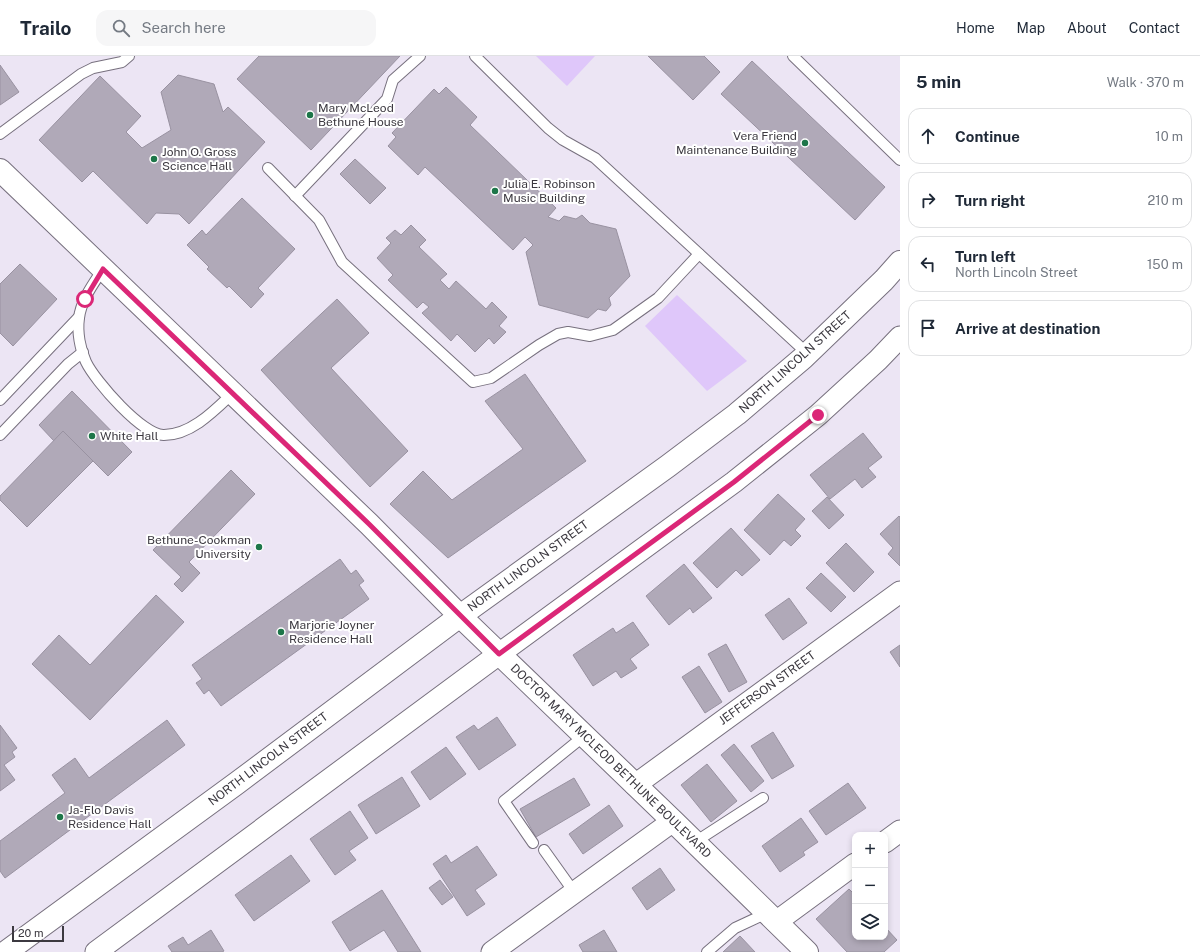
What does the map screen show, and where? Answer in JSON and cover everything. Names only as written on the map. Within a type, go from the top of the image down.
[{"type":"street","name":"DOCTOR MARY MCLEOD BETHUNE BOULEVARD","points":[[0,170],[369,524],[460,616],[807,952]]},
{"type":"street","name":"NORTH LINCOLN STREET","points":[[6,952],[460,616],[668,466],[737,414],[808,354],[884,280],[900,262]]},
{"type":"street","points":[[96,952],[740,477],[818,415],[878,360],[900,337]]},
{"type":"street","name":"JEFFERSON STREET","points":[[635,785],[900,592]]},
{"type":"street","points":[[492,952],[673,821]]},
{"type":"street","points":[[888,840],[900,831]]},
{"type":"street","points":[[771,917],[852,866]]},
{"type":"lane","points":[[0,134],[81,74],[93,68],[122,62],[129,56]]},
{"type":"lane","points":[[295,196],[387,99],[393,80],[420,56]]},
{"type":"lane","points":[[475,56],[548,128],[564,140],[595,158],[808,354]]},
{"type":"lane","points":[[793,56],[900,160]]},
{"type":"lane","points":[[268,168],[319,220],[344,265],[473,382],[491,378],[539,345],[558,334],[568,332],[590,336],[613,330],[658,298],[699,254]]},
{"type":"lane","points":[[103,269],[85,299],[79,317],[79,342],[86,361],[94,376],[133,419],[147,429],[162,436],[177,434],[196,424],[214,411],[233,393]]},
{"type":"lane","points":[[0,400],[79,317]]},
{"type":"lane","points":[[0,435],[68,364],[83,352]]},
{"type":"lane","points":[[533,843],[504,800],[584,736]]},
{"type":"lane","points":[[695,842],[762,798]]},
{"type":"lane","points":[[544,850],[574,892]]},
{"type":"lane","points":[[707,952],[735,928],[771,917]]},
{"type":"shaded area","points":[[536,56],[595,56],[567,86]]},
{"type":"shaded area","points":[[677,295],[747,361],[707,391],[645,326]]},
{"type":"building","name":"Mary McLeod Bethune House","points":[[259,56],[400,56],[311,150],[237,79]]},
{"type":"building","points":[[648,56],[704,56],[720,72],[693,100]]},
{"type":"building","name":"Vera Friend Maintenance Building","points":[[752,61],[885,187],[855,220],[721,94]]},
{"type":"building","points":[[0,65],[19,92],[0,105]]},
{"type":"building","name":"John O. Gross Science Hall","points":[[178,75],[214,84],[223,112],[228,107],[265,142],[189,224],[179,214],[156,213],[147,224],[93,171],[82,182],[39,140],[100,76],[141,116],[126,132],[142,148],[171,130],[161,92]]},
{"type":"building","name":"Julia E. Robinson Music Building","points":[[446,87],[477,117],[470,125],[556,208],[548,217],[559,221],[564,216],[576,219],[582,215],[590,223],[616,229],[630,276],[609,298],[611,305],[606,311],[598,309],[588,318],[539,305],[526,252],[533,245],[525,237],[513,250],[425,167],[418,175],[388,146],[396,137],[392,133],[434,89],[439,94]]},
{"type":"building","points":[[355,159],[386,188],[370,204],[340,174]]},
{"type":"building","points":[[242,198],[295,249],[258,288],[264,294],[251,308],[229,286],[227,288],[207,269],[209,267],[187,245],[202,230],[206,235]]},
{"type":"building","points":[[411,225],[426,240],[419,247],[447,274],[440,280],[449,289],[456,281],[486,309],[492,302],[507,317],[499,326],[506,332],[494,344],[489,338],[475,352],[457,334],[451,341],[422,313],[429,307],[423,302],[417,308],[388,280],[393,275],[377,258],[391,243],[386,238],[395,230],[401,235]]},
{"type":"building","points":[[20,264],[57,299],[13,346],[0,333],[0,284]]},
{"type":"building","points":[[337,299],[369,333],[331,368],[408,451],[370,487],[261,370]]},
{"type":"building","points":[[525,374],[586,461],[448,558],[390,504],[423,471],[452,500],[523,449],[485,401]]},
{"type":"building","name":"White Hall","points":[[72,391],[132,452],[108,476],[63,431],[54,441],[39,425]]},
{"type":"building","points":[[63,431],[93,461],[27,527],[0,500],[0,496]]},
{"type":"building","points":[[863,433],[882,457],[868,468],[876,477],[862,488],[855,479],[830,499],[810,475]]},
{"type":"building","points":[[231,470],[255,494],[189,562],[200,573],[182,592],[174,584],[181,577],[153,550]]},
{"type":"building","points":[[778,494],[805,519],[795,530],[801,536],[791,546],[784,540],[770,555],[744,530]]},
{"type":"building","points":[[827,497],[844,515],[829,529],[812,511]]},
{"type":"building","points":[[899,516],[900,566],[888,554],[893,548],[880,534]]},
{"type":"building","points":[[731,528],[760,560],[742,576],[736,570],[717,588],[693,563]]},
{"type":"building","points":[[846,543],[874,572],[854,592],[826,563]]},
{"type":"building","name":"Marjorie Joyner Residence Hall","points":[[340,559],[351,574],[356,570],[364,581],[359,585],[369,599],[221,706],[209,690],[204,694],[196,683],[202,679],[192,665]]},
{"type":"building","points":[[684,564],[712,598],[693,613],[690,608],[669,625],[646,596]]},
{"type":"building","points":[[821,573],[846,597],[831,612],[806,588]]},
{"type":"building","points":[[156,595],[184,622],[90,720],[32,664],[59,635],[90,665]]},
{"type":"building","points":[[789,598],[807,623],[783,640],[765,615]]},
{"type":"building","points":[[633,622],[649,645],[630,659],[637,668],[621,678],[616,671],[593,686],[573,655],[613,628],[616,633]]},
{"type":"building","points":[[726,644],[747,682],[729,692],[708,654]]},
{"type":"building","points":[[900,645],[900,667],[890,652]]},
{"type":"building","points":[[699,666],[722,702],[705,713],[682,677]]},
{"type":"building","points":[[497,717],[516,745],[479,770],[456,737],[474,725],[478,730]]},
{"type":"building","name":"Ja-Flo Davis Residence Hall","points":[[167,720],[185,745],[5,878],[0,871],[0,841],[65,793],[52,775],[75,758],[89,778]]},
{"type":"building","points":[[0,725],[17,748],[12,752],[15,757],[4,765],[15,780],[0,791]]},
{"type":"building","points":[[773,732],[794,766],[772,779],[751,746]]},
{"type":"building","points":[[734,744],[764,781],[751,792],[721,755]]},
{"type":"building","points":[[446,747],[466,774],[430,800],[411,772]]},
{"type":"building","points":[[707,764],[737,801],[711,822],[681,785]]},
{"type":"building","points":[[402,777],[420,806],[376,834],[358,805]]},
{"type":"building","points":[[574,778],[590,805],[536,837],[520,809]]},
{"type":"building","points":[[848,783],[866,808],[826,835],[809,811]]},
{"type":"building","points":[[609,805],[623,826],[583,854],[569,834]]},
{"type":"building","points":[[350,811],[368,838],[349,851],[356,860],[335,875],[310,839]]},
{"type":"building","points":[[801,818],[818,842],[803,852],[805,855],[780,872],[762,846]]},
{"type":"building","points":[[477,846],[497,875],[475,890],[485,904],[467,916],[433,864],[446,855],[451,863]]},
{"type":"building","points":[[291,855],[310,881],[254,921],[235,895]]},
{"type":"building","points":[[660,868],[675,890],[647,910],[632,888]]},
{"type":"building","points":[[440,880],[453,897],[442,905],[429,888]]},
{"type":"building","points":[[849,889],[852,892],[852,940],[888,940],[888,930],[897,940],[884,952],[847,952],[816,919]]},
{"type":"building","points":[[382,890],[421,952],[398,952],[384,930],[350,951],[332,922]]},
{"type":"building","points":[[211,930],[224,951],[172,952],[168,946],[183,937],[188,945]]},
{"type":"building","points":[[604,930],[617,952],[583,952],[579,945]]},
{"type":"building","points":[[740,936],[755,952],[723,952]]},
{"type":"place","name":"Mary McLeod Bethune House","points":[[310,115]]},
{"type":"place","name":"Vera Friend Maintenance Building","points":[[805,143]]},
{"type":"place","name":"John O. Gross Science Hall","points":[[154,159]]},
{"type":"place","name":"Julia E. Robinson Music Building","points":[[495,191]]},
{"type":"place","name":"White Hall","points":[[92,436]]},
{"type":"place","name":"Bethune-Cookman University","points":[[259,547]]},
{"type":"place","name":"Marjorie Joyner Residence Hall","points":[[281,632]]},
{"type":"place","name":"Ja-Flo Davis Residence Hall","points":[[60,817]]},
{"type":"route","points":[[85,299],[103,269],[369,524],[499,654],[734,482],[818,415]]}]
